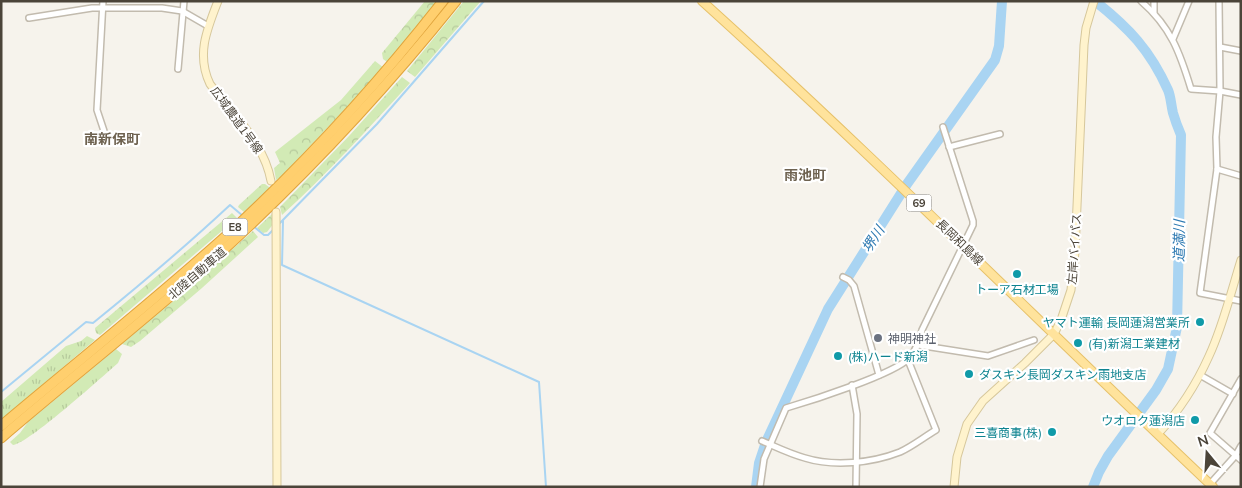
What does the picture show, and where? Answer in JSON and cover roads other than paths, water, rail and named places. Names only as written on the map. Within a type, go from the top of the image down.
[{"type":"highway","name":"北陸自動車道","points":[[1,426],[156,297],[260,204],[357,103],[443,1]]},
{"type":"highway","name":"北陸自動車道","points":[[1,438],[155,310],[263,213],[360,114],[456,1]]},
{"type":"main road","name":"長岡和島線","points":[[702,1],[829,116],[1145,423],[1212,485]]},
{"type":"street","points":[[178,69],[184,1]]},
{"type":"street","name":"広域農道1号線","points":[[218,1],[208,26],[203,50],[205,74],[214,90],[256,143],[263,157],[271,182]]},
{"type":"street","name":"左岸バイパス","points":[[954,487],[960,445],[967,424],[974,412],[983,401],[1054,334],[1067,305],[1073,275],[1084,45],[1090,10],[1094,1]]},
{"type":"street","points":[[1141,1],[1154,13],[1173,39],[1186,70],[1191,89],[1241,94]]},
{"type":"street","points":[[1154,1],[1154,13]]},
{"type":"street","points":[[1173,39],[1189,1]]},
{"type":"street","points":[[1219,1],[1220,91],[1216,138],[1217,169],[1200,293],[1241,302]]},
{"type":"street","points":[[104,4],[97,110],[106,137]]},
{"type":"street","points":[[29,18],[104,4],[182,11],[208,26]]},
{"type":"street","points":[[1220,47],[1241,51]]},
{"type":"street","points":[[760,487],[760,473],[764,459],[786,408],[879,375],[908,360],[918,345],[922,330],[973,225],[943,127]]},
{"type":"street","points":[[949,147],[1000,134]]},
{"type":"street","points":[[1217,169],[1241,176]]},
{"type":"street","points":[[276,212],[277,487]]},
{"type":"street","points":[[1158,434],[1171,420],[1210,356],[1241,260]]},
{"type":"street","points":[[843,277],[854,286],[879,375]]},
{"type":"street","points":[[918,345],[988,356],[1034,340]]},
{"type":"street","points":[[762,441],[816,461],[857,462],[898,452],[936,430],[908,360]]},
{"type":"street","points":[[1200,375],[1233,394]]},
{"type":"street","points":[[1241,379],[1210,433],[1241,460]]},
{"type":"street","points":[[852,386],[857,414],[856,487]]},
{"type":"street","points":[[1212,485],[1241,446]]},
{"type":"waterway","points":[[278,225],[377,124],[484,1]]},
{"type":"waterway","name":"堺川","points":[[756,487],[759,463],[766,442],[828,309],[907,184],[995,60],[999,46],[1002,1]]},
{"type":"waterway","name":"道満川","points":[[1093,487],[1108,456],[1156,390],[1168,369],[1177,327],[1181,135],[1173,113],[1170,95],[1154,63],[1128,30],[1095,1]]},
{"type":"waterway","points":[[1,392],[86,322],[93,323],[111,309],[230,205],[243,216]]},
{"type":"waterway","points":[[283,221],[282,265],[539,382],[546,487]]},
{"type":"waterway","points":[[253,226],[264,235],[268,235],[273,230]]},
{"type":"place","name":"トーア石材工場","points":[[1017,274]]},
{"type":"place","name":"ヤマト運輸 長岡蓮潟営業所","points":[[1200,322]]},
{"type":"place","name":"神明神社","points":[[878,338]]},
{"type":"place","name":"(有)新潟工業建材","points":[[1078,343]]},
{"type":"place","name":"(株)ハード新潟","points":[[838,356]]},
{"type":"place","name":"ダスキン長岡ダスキン雨地支店","points":[[969,374]]},
{"type":"place","name":"ウオロク蓮潟店","points":[[1195,420]]},
{"type":"place","name":"三喜商事(株)","points":[[1052,432]]},
{"type":"district","name":"南新保町","points":[[112,139]]},
{"type":"district","name":"雨池町","points":[[805,175]]}]
